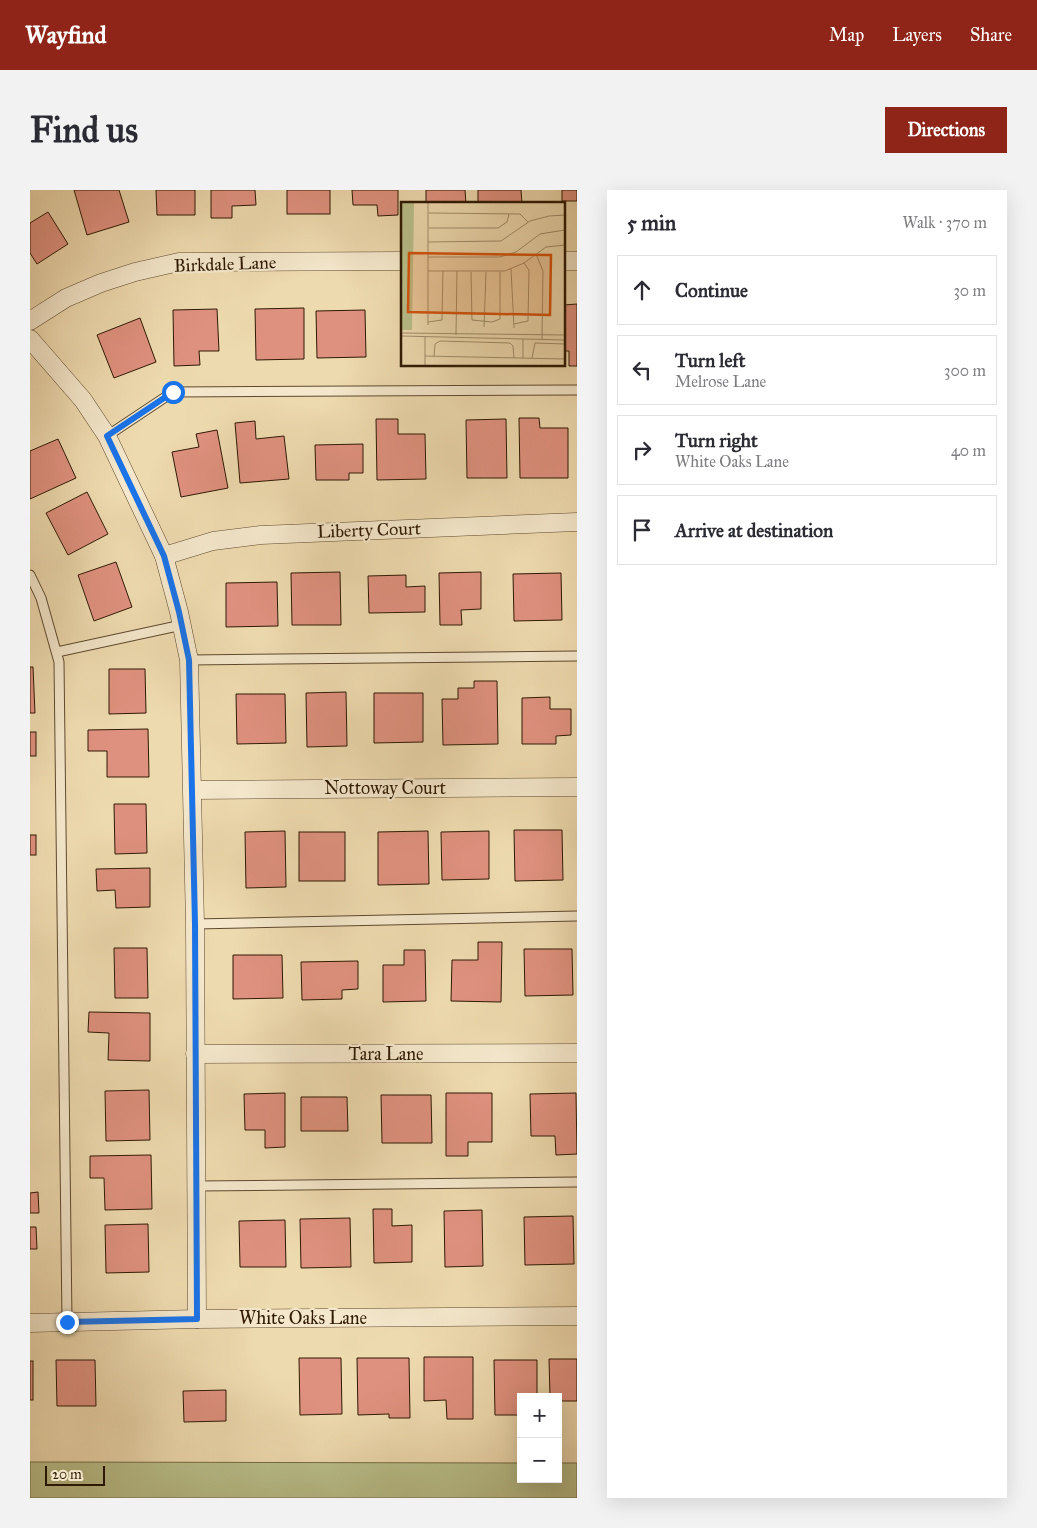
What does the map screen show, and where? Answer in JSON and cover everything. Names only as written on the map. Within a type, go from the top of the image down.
[{"type":"street","points":[[564,261],[577,260]]},
{"type":"street","name":"Birkdale Lane","points":[[30,321],[66,298],[101,283],[134,272],[179,262],[401,261]]},
{"type":"street","points":[[30,338],[83,400],[107,436],[164,556],[189,660],[195,924],[197,1319]]},
{"type":"street","name":"Liberty Court","points":[[164,556],[213,541],[261,535],[577,522]]},
{"type":"street","name":"Nottoway Court","points":[[193,790],[577,787]]},
{"type":"street","name":"Tara Lane","points":[[195,1054],[577,1053]]},
{"type":"street","name":"White Oaks Lane","points":[[30,1323],[197,1319],[577,1316]]},
{"type":"lane","points":[[107,436],[173,392],[577,390]]},
{"type":"lane","points":[[30,574],[41,598],[59,662],[67,1322]]},
{"type":"lane","points":[[57,652],[182,625]]},
{"type":"lane","points":[[189,660],[577,656]]},
{"type":"lane","points":[[195,924],[577,916]]},
{"type":"lane","points":[[197,1186],[577,1182]]},
{"type":"green space","points":[[30,1462],[517,1463],[517,1483],[562,1483],[562,1463],[577,1463],[577,1498],[30,1498]]},
{"type":"building","points":[[74,190],[119,190],[129,222],[87,235]]},
{"type":"building","points":[[156,190],[195,190],[195,215],[157,215]]},
{"type":"building","points":[[211,190],[255,190],[256,205],[232,206],[232,218],[211,218]]},
{"type":"building","points":[[287,190],[330,190],[330,214],[287,214]]},
{"type":"building","points":[[352,190],[398,190],[398,215],[378,216],[377,205],[353,205]]},
{"type":"building","points":[[426,190],[465,190],[466,202],[426,202]]},
{"type":"building","points":[[478,190],[521,190],[522,202],[478,202]]},
{"type":"building","points":[[562,190],[577,190],[577,201],[562,201]]},
{"type":"building","points":[[48,212],[68,244],[37,264],[30,253],[30,223]]},
{"type":"building","points":[[577,304],[577,366],[569,366],[569,351],[564,351],[564,305]]},
{"type":"building","points":[[304,308],[304,359],[256,360],[255,309]]},
{"type":"building","points":[[217,309],[219,351],[199,351],[200,365],[174,366],[173,310]]},
{"type":"building","points":[[365,310],[366,357],[317,358],[316,311]]},
{"type":"building","points":[[140,318],[156,362],[114,378],[97,335]]},
{"type":"building","points":[[519,418],[539,418],[540,428],[568,428],[568,478],[520,478]]},
{"type":"building","points":[[376,419],[398,419],[398,434],[425,434],[426,479],[377,480]]},
{"type":"building","points":[[506,419],[507,478],[467,478],[466,420]]},
{"type":"building","points":[[255,421],[256,439],[284,436],[289,479],[240,483],[235,423]]},
{"type":"building","points":[[217,430],[228,488],[181,497],[172,452],[199,447],[196,434]]},
{"type":"building","points":[[58,439],[76,478],[30,499],[30,451]]},
{"type":"building","points":[[363,444],[363,473],[349,473],[349,480],[316,480],[315,445]]},
{"type":"building","points":[[87,492],[108,534],[68,555],[46,513]]},
{"type":"building","points":[[116,562],[132,607],[94,621],[78,575]]},
{"type":"building","points":[[340,572],[341,625],[292,625],[291,573]]},
{"type":"building","points":[[481,572],[481,609],[461,610],[462,625],[440,625],[439,573]]},
{"type":"building","points":[[561,573],[562,620],[514,621],[513,574]]},
{"type":"building","points":[[406,575],[406,587],[425,586],[425,612],[369,613],[368,576]]},
{"type":"building","points":[[277,582],[278,626],[226,627],[226,583]]},
{"type":"building","points":[[30,667],[33,667],[35,713],[30,713]]},
{"type":"building","points":[[109,669],[145,669],[146,713],[109,714]]},
{"type":"building","points":[[474,681],[497,681],[498,744],[443,745],[442,699],[458,699],[458,688],[474,688]]},
{"type":"building","points":[[346,692],[347,746],[307,747],[306,693]]},
{"type":"building","points":[[374,693],[423,693],[423,742],[374,743]]},
{"type":"building","points":[[236,694],[285,694],[286,743],[237,744]]},
{"type":"building","points":[[550,697],[550,709],[571,709],[571,735],[556,736],[556,744],[522,744],[522,698]]},
{"type":"building","points":[[148,729],[149,777],[107,777],[107,751],[88,751],[88,730]]},
{"type":"building","points":[[30,732],[36,732],[36,756],[30,756]]},
{"type":"building","points":[[114,804],[146,804],[147,853],[115,854]]},
{"type":"building","points":[[514,830],[562,830],[563,880],[515,881]]},
{"type":"building","points":[[285,831],[286,887],[246,888],[245,832]]},
{"type":"building","points":[[428,831],[429,884],[378,885],[378,832]]},
{"type":"building","points":[[489,831],[489,879],[442,880],[441,832]]},
{"type":"building","points":[[299,832],[345,832],[345,881],[299,881]]},
{"type":"building","points":[[30,835],[36,835],[36,855],[30,855]]},
{"type":"building","points":[[150,868],[150,907],[116,908],[115,890],[97,891],[96,869]]},
{"type":"building","points":[[478,942],[502,942],[501,1002],[451,1001],[452,960],[478,960]]},
{"type":"building","points":[[114,948],[147,948],[148,998],[115,998]]},
{"type":"building","points":[[524,949],[572,949],[573,995],[525,996]]},
{"type":"building","points":[[404,950],[425,950],[426,1001],[383,1002],[383,965],[404,965]]},
{"type":"building","points":[[233,955],[282,955],[283,998],[233,999]]},
{"type":"building","points":[[358,961],[358,989],[342,990],[342,999],[302,1000],[301,962]]},
{"type":"building","points":[[89,1012],[150,1013],[150,1061],[108,1060],[109,1033],[88,1032]]},
{"type":"building","points":[[149,1090],[150,1140],[106,1141],[105,1091]]},
{"type":"building","points":[[285,1093],[285,1147],[265,1148],[265,1130],[245,1130],[244,1094]]},
{"type":"building","points":[[446,1093],[492,1093],[492,1142],[468,1142],[468,1156],[446,1156]]},
{"type":"building","points":[[576,1093],[577,1154],[556,1155],[555,1136],[531,1136],[530,1094]]},
{"type":"building","points":[[381,1095],[431,1095],[432,1143],[382,1143]]},
{"type":"building","points":[[301,1097],[347,1097],[348,1131],[301,1131]]},
{"type":"building","points":[[151,1155],[152,1209],[105,1210],[104,1178],[90,1178],[90,1156]]},
{"type":"building","points":[[38,1192],[39,1213],[30,1213],[30,1193]]},
{"type":"building","points":[[373,1209],[392,1209],[392,1226],[412,1225],[412,1262],[374,1263]]},
{"type":"building","points":[[482,1210],[483,1266],[445,1267],[444,1211]]},
{"type":"building","points":[[573,1216],[574,1264],[525,1265],[524,1217]]},
{"type":"building","points":[[350,1218],[351,1267],[301,1268],[300,1219]]},
{"type":"building","points":[[285,1220],[286,1267],[240,1267],[239,1221]]},
{"type":"building","points":[[148,1224],[149,1272],[106,1273],[105,1225]]},
{"type":"building","points":[[30,1227],[36,1227],[37,1249],[30,1249]]},
{"type":"building","points":[[424,1357],[473,1357],[473,1419],[447,1419],[446,1400],[424,1401]]},
{"type":"building","points":[[299,1358],[341,1358],[342,1414],[300,1415]]},
{"type":"building","points":[[357,1358],[409,1358],[410,1418],[389,1418],[389,1414],[358,1415]]},
{"type":"building","points":[[549,1359],[577,1359],[577,1401],[562,1401],[562,1393],[550,1393]]},
{"type":"building","points":[[56,1360],[95,1360],[96,1406],[57,1406]]},
{"type":"building","points":[[494,1360],[537,1360],[537,1393],[517,1393],[517,1415],[495,1415]]},
{"type":"building","points":[[30,1361],[33,1361],[33,1400],[30,1400]]},
{"type":"building","points":[[226,1390],[226,1421],[184,1422],[183,1391]]},
{"type":"route","points":[[67,1322],[197,1319],[195,924],[189,660],[164,556],[107,436],[173,392]]}]
